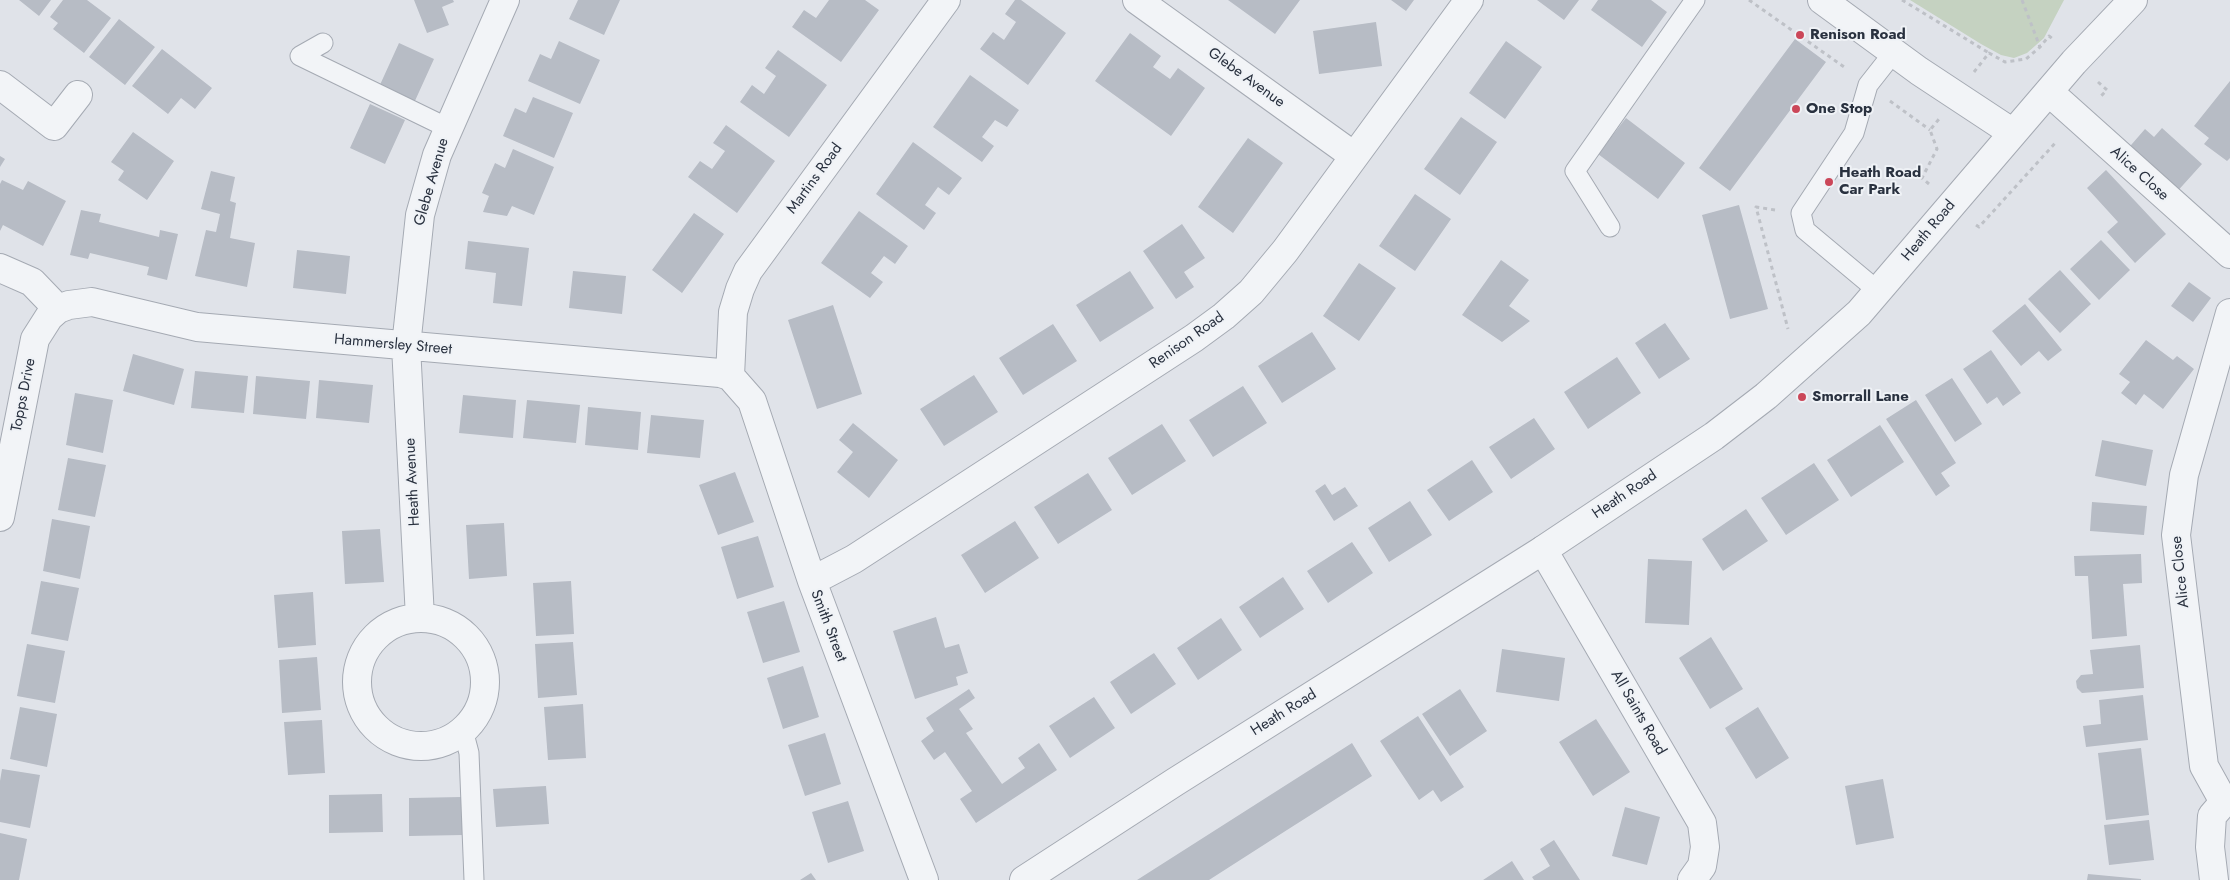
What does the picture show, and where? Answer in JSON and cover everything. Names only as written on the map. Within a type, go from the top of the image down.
[{"type":"street","name":"Glebe Avenue","points":[[406,346],[420,215],[437,155],[505,0]]},
{"type":"street","name":"Martins Road","points":[[730,376],[733,312],[748,271],[946,0]]},
{"type":"street","name":"Glebe Avenue","points":[[1137,0],[1354,156]]},
{"type":"street","name":"Renison Road","points":[[812,581],[854,559],[1194,338],[1224,316],[1251,292],[1285,251],[1469,0]]},
{"type":"street","points":[[1822,0],[1894,52],[2013,133]]},
{"type":"street","name":"Heath Road","points":[[1028,879],[1342,675],[1543,550],[1729,424],[1813,356],[1859,313],[2074,62],[2133,0]]},
{"type":"street","points":[[0,84],[54,126],[78,95]]},
{"type":"street","name":"Alice Close","points":[[2049,92],[2230,254]]},
{"type":"street","points":[[0,268],[32,282],[58,309]]},
{"type":"street","name":"Hammersley Street","points":[[58,309],[69,305],[92,302],[197,327],[720,373],[730,376]]},
{"type":"street","name":"Topps Drive","points":[[0,517],[35,339],[41,328],[58,309]]},
{"type":"street","name":"Alice Close","points":[[2214,880],[2210,847],[2212,816],[2227,801],[2204,766],[2176,535],[2184,475],[2230,313]]},
{"type":"street","name":"Heath Avenue","points":[[406,346],[420,618]]},
{"type":"street","name":"Smith Street","points":[[730,376],[752,401],[812,581],[924,880]]},
{"type":"street","name":"All Saints Road","points":[[1543,550],[1702,823],[1705,847],[1702,866],[1692,880]]},
{"type":"street","points":[[420,618],[444,622],[464,635],[479,655],[484,668],[484,694],[472,720],[464,730],[442,743],[425,746],[410,745],[394,740],[383,733],[371,722],[361,702],[358,688],[358,676],[363,656],[370,644],[390,627],[400,622],[420,618]]},
{"type":"lane","points":[[1610,227],[1575,171],[1695,0]]},
{"type":"lane","points":[[323,44],[300,56],[448,128]]},
{"type":"lane","points":[[1878,291],[1805,230],[1801,214],[1854,133],[1868,85],[1894,52]]},
{"type":"lane","points":[[464,730],[469,752],[474,880]]},
{"type":"path","points":[[1749,0],[1930,130]]},
{"type":"path","points":[[1902,0],[1989,53]]},
{"type":"path","points":[[2022,0],[2040,47],[2049,36],[2074,62]]},
{"type":"path","points":[[1788,329],[1756,207],[1801,214]]},
{"type":"green space","points":[[1910,0],[2064,0],[2044,38],[2027,53],[2014,58],[2001,55],[1981,44]]},
{"type":"building","points":[[19,0],[51,0],[39,16]]},
{"type":"building","points":[[63,0],[87,0],[111,18],[84,53],[53,29],[58,23],[50,17]]},
{"type":"building","points":[[414,0],[453,0],[454,2],[442,7],[449,25],[427,33]]},
{"type":"building","points":[[578,0],[620,0],[604,35],[569,19]]},
{"type":"building","points":[[829,0],[865,0],[879,10],[841,62],[792,27],[804,10],[816,18]]},
{"type":"building","points":[[1015,0],[1021,0],[1066,33],[1028,85],[980,49],[993,32],[1004,40],[1016,22],[1005,14]]},
{"type":"building","points":[[1228,0],[1300,0],[1275,34]]},
{"type":"building","points":[[1391,0],[1414,0],[1406,11]]},
{"type":"building","points":[[1537,0],[1579,0],[1564,20]]},
{"type":"building","points":[[1598,0],[1651,0],[1667,12],[1642,47],[1591,10]]},
{"type":"building","points":[[119,19],[155,47],[125,85],[89,57]]},
{"type":"building","points":[[1376,22],[1382,66],[1319,74],[1313,31]]},
{"type":"building","points":[[1130,33],[1161,56],[1153,67],[1170,79],[1178,68],[1205,88],[1171,136],[1095,81]]},
{"type":"building","points":[[1795,39],[1826,62],[1730,191],[1699,168]]},
{"type":"building","points":[[559,41],[600,60],[580,104],[528,81],[540,54],[551,59]]},
{"type":"building","points":[[1506,41],[1542,67],[1505,119],[1469,93]]},
{"type":"building","points":[[399,43],[434,59],[414,103],[379,87]]},
{"type":"building","points":[[162,49],[212,88],[195,109],[181,98],[168,114],[132,86]]},
{"type":"building","points":[[778,50],[827,85],[789,137],[740,102],[752,85],[764,94],[776,76],[765,68]]},
{"type":"building","points":[[970,75],[1019,110],[1007,127],[995,120],[982,137],[994,146],[982,162],[933,127]]},
{"type":"building","points":[[2230,81],[2230,158],[2227,161],[2204,144],[2209,138],[2194,126]]},
{"type":"building","points":[[533,97],[573,113],[554,158],[503,136],[515,108],[526,113]]},
{"type":"building","points":[[370,104],[405,120],[385,164],[350,148]]},
{"type":"building","points":[[1461,117],[1497,142],[1460,195],[1424,169]]},
{"type":"building","points":[[1626,118],[1685,163],[1658,199],[1598,154]]},
{"type":"building","points":[[726,125],[775,161],[737,213],[688,177],[700,161],[712,169],[725,151],[713,143]]},
{"type":"building","points":[[2162,128],[2202,164],[2174,195],[2125,152],[2145,129],[2154,137]]},
{"type":"building","points":[[133,132],[174,161],[147,200],[118,180],[124,171],[111,162]]},
{"type":"building","points":[[1248,138],[1283,163],[1233,233],[1198,207]]},
{"type":"building","points":[[913,142],[962,178],[949,195],[938,187],[925,205],[936,213],[924,230],[876,194]]},
{"type":"building","points":[[513,149],[554,167],[534,215],[512,206],[507,216],[483,212],[489,196],[482,193],[495,163],[505,168]]},
{"type":"building","points":[[0,156],[5,159],[0,167]]},
{"type":"building","points":[[2106,170],[2166,234],[2135,263],[2107,232],[2118,222],[2087,188]]},
{"type":"building","points":[[211,171],[235,177],[230,201],[236,203],[230,238],[255,243],[247,287],[195,276],[206,230],[216,232],[220,214],[201,209]]},
{"type":"building","points":[[2,180],[23,190],[28,181],[66,201],[43,246],[3,225],[0,231],[0,184]]},
{"type":"building","points":[[1415,194],[1451,219],[1415,271],[1379,246]]},
{"type":"building","points":[[1739,205],[1768,309],[1730,319],[1702,215]]},
{"type":"building","points":[[81,210],[101,214],[99,222],[159,237],[160,230],[178,234],[167,280],[147,275],[149,267],[90,253],[88,259],[70,255]]},
{"type":"building","points":[[859,211],[908,246],[895,264],[884,256],[871,273],[883,282],[870,298],[821,263]]},
{"type":"building","points":[[694,213],[724,234],[682,293],[652,270]]},
{"type":"building","points":[[1182,224],[1205,258],[1184,272],[1194,287],[1176,299],[1143,251]]},
{"type":"building","points":[[2101,240],[2130,270],[2099,300],[2070,269]]},
{"type":"building","points":[[468,241],[529,248],[522,306],[493,303],[496,273],[465,269]]},
{"type":"building","points":[[297,250],[350,256],[346,294],[293,288]]},
{"type":"building","points":[[1501,260],[1529,280],[1509,306],[1530,321],[1502,342],[1462,315]]},
{"type":"building","points":[[1359,263],[1396,288],[1359,341],[1323,316]]},
{"type":"building","points":[[2060,270],[2091,304],[2060,333],[2028,299]]},
{"type":"building","points":[[573,271],[626,276],[622,314],[569,308]]},
{"type":"building","points":[[1130,271],[1154,308],[1100,342],[1076,305]]},
{"type":"building","points":[[2189,282],[2211,298],[2193,322],[2171,306]]},
{"type":"building","points":[[2025,304],[2062,350],[2048,361],[2039,351],[2021,366],[1992,331]]},
{"type":"building","points":[[833,305],[862,394],[817,409],[788,320]]},
{"type":"building","points":[[1665,323],[1690,359],[1659,379],[1635,343]]},
{"type":"building","points":[[1053,324],[1077,361],[1023,395],[999,358]]},
{"type":"building","points":[[1312,332],[1336,369],[1282,403],[1258,366]]},
{"type":"building","points":[[2146,340],[2173,360],[2177,356],[2194,369],[2163,409],[2144,394],[2136,405],[2121,393],[2130,382],[2119,374]]},
{"type":"building","points":[[1991,350],[2021,393],[2003,406],[1997,397],[1987,404],[1963,369]]},
{"type":"building","points":[[133,354],[184,369],[174,405],[123,391]]},
{"type":"building","points":[[1617,357],[1641,393],[1588,429],[1564,392]]},
{"type":"building","points":[[195,371],[248,376],[244,413],[191,408]]},
{"type":"building","points":[[974,375],[998,412],[944,446],[920,409]]},
{"type":"building","points":[[256,376],[310,381],[306,419],[253,414]]},
{"type":"building","points":[[1952,378],[1982,424],[1955,442],[1925,395]]},
{"type":"building","points":[[319,380],[373,385],[369,423],[316,418]]},
{"type":"building","points":[[1243,386],[1267,423],[1213,457],[1189,420]]},
{"type":"building","points":[[75,393],[113,400],[103,453],[66,445]]},
{"type":"building","points":[[463,395],[516,400],[513,438],[459,433]]},
{"type":"building","points":[[527,400],[580,405],[576,443],[523,438]]},
{"type":"building","points":[[1916,400],[1956,463],[1941,473],[1950,486],[1936,496],[1886,419]]},
{"type":"building","points":[[588,407],[641,412],[638,450],[585,445]]},
{"type":"building","points":[[651,415],[704,420],[700,458],[647,453]]},
{"type":"building","points":[[1534,418],[1555,449],[1511,479],[1489,447]]},
{"type":"building","points":[[853,423],[898,460],[869,498],[837,472],[853,452],[839,440]]},
{"type":"building","points":[[1162,424],[1186,461],[1132,495],[1108,458]]},
{"type":"building","points":[[1880,425],[1904,462],[1851,497],[1827,460]]},
{"type":"building","points":[[2102,440],[2153,450],[2146,486],[2095,476]]},
{"type":"building","points":[[68,458],[106,465],[95,517],[58,510]]},
{"type":"building","points":[[1472,460],[1493,492],[1449,521],[1427,490]]},
{"type":"building","points":[[1814,463],[1839,500],[1786,535],[1761,498]]},
{"type":"building","points":[[735,472],[754,522],[718,535],[699,485]]},
{"type":"building","points":[[1088,473],[1112,510],[1058,544],[1034,507]]},
{"type":"building","points":[[1325,484],[1332,495],[1345,487],[1358,506],[1334,521],[1315,491]]},
{"type":"building","points":[[1410,501],[1432,535],[1389,562],[1368,528]]},
{"type":"building","points":[[2092,502],[2147,506],[2144,535],[2090,531]]},
{"type":"building","points":[[1746,509],[1768,541],[1723,571],[1702,539]]},
{"type":"building","points":[[52,519],[90,526],[80,579],[43,571]]},
{"type":"building","points":[[1015,521],[1039,558],[985,593],[961,555]]},
{"type":"building","points":[[504,523],[507,576],[469,579],[466,525]]},
{"type":"building","points":[[380,529],[384,582],[345,584],[342,531]]},
{"type":"building","points":[[758,536],[774,587],[737,599],[721,547]]},
{"type":"building","points":[[1352,542],[1373,573],[1328,603],[1307,571]]},
{"type":"building","points":[[2141,554],[2142,583],[2123,584],[2127,636],[2092,639],[2088,576],[2075,576],[2074,556]]},
{"type":"building","points":[[1648,559],[1692,561],[1689,625],[1645,623]]},
{"type":"building","points":[[1283,577],[1304,609],[1260,638],[1239,607]]},
{"type":"building","points":[[41,581],[79,588],[68,641],[31,634]]},
{"type":"building","points":[[571,581],[574,634],[536,636],[533,583]]},
{"type":"building","points":[[313,592],[316,645],[278,648],[274,595]]},
{"type":"building","points":[[784,601],[800,652],[763,663],[747,612]]},
{"type":"building","points":[[936,617],[945,648],[959,644],[968,673],[956,677],[958,685],[915,699],[893,631]]},
{"type":"building","points":[[1221,618],[1242,650],[1198,680],[1177,648]]},
{"type":"building","points":[[1711,637],[1743,689],[1710,709],[1679,658]]},
{"type":"building","points":[[573,642],[577,695],[538,698],[535,644]]},
{"type":"building","points":[[27,644],[65,651],[55,703],[17,696]]},
{"type":"building","points":[[2140,645],[2144,688],[2082,693],[2077,688],[2076,681],[2081,675],[2093,674],[2090,650]]},
{"type":"building","points":[[1502,649],[1565,658],[1559,701],[1496,692]]},
{"type":"building","points":[[1154,653],[1176,684],[1131,714],[1110,682]]},
{"type":"building","points":[[317,657],[321,710],[282,713],[279,660]]},
{"type":"building","points":[[803,666],[819,717],[783,729],[767,678]]},
{"type":"building","points":[[969,689],[975,698],[959,709],[973,729],[966,733],[1002,784],[1025,768],[1018,758],[1039,743],[1057,770],[976,823],[960,799],[972,791],[945,752],[934,760],[921,741],[934,731],[926,718]]},
{"type":"building","points":[[1460,689],[1487,731],[1450,756],[1422,714]]},
{"type":"building","points":[[2143,695],[2148,740],[2086,747],[2083,726],[2101,724],[2099,700]]},
{"type":"building","points":[[1094,697],[1115,728],[1070,758],[1049,726]]},
{"type":"building","points":[[583,704],[586,758],[548,760],[544,707]]},
{"type":"building","points":[[20,707],[57,714],[47,767],[10,759]]},
{"type":"building","points":[[1758,707],[1789,758],[1756,779],[1725,728]]},
{"type":"building","points":[[1418,716],[1464,787],[1441,802],[1433,790],[1419,800],[1380,741]]},
{"type":"building","points":[[1596,719],[1630,772],[1593,796],[1559,742]]},
{"type":"building","points":[[322,720],[325,773],[288,775],[284,722]]},
{"type":"building","points":[[825,733],[841,784],[805,796],[788,745]]},
{"type":"building","points":[[1352,743],[1372,776],[1209,880],[1137,880]]},
{"type":"building","points":[[2141,748],[2149,815],[2106,820],[2098,753]]},
{"type":"building","points":[[2,769],[40,775],[30,828],[0,822],[0,781]]},
{"type":"building","points":[[1883,779],[1894,838],[1856,845],[1845,786]]},
{"type":"building","points":[[546,786],[549,824],[496,827],[493,789]]},
{"type":"building","points":[[382,794],[383,832],[329,833],[329,795]]},
{"type":"building","points":[[462,797],[463,835],[409,836],[409,798]]},
{"type":"building","points":[[848,801],[864,851],[828,863],[812,812]]},
{"type":"building","points":[[1625,807],[1660,817],[1647,865],[1612,856]]},
{"type":"building","points":[[2149,820],[2154,860],[2109,865],[2104,825]]},
{"type":"building","points":[[0,833],[27,839],[19,880],[0,880]]},
{"type":"building","points":[[1554,840],[1580,880],[1534,880],[1532,877],[1550,866],[1540,849]]},
{"type":"building","points":[[1512,861],[1524,880],[1483,880]]},
{"type":"building","points":[[811,873],[816,880],[800,880]]},
{"type":"building","points":[[2088,874],[2141,879],[2141,880],[2087,880]]},
{"type":"place","name":"Renison Road","points":[[1800,35]]},
{"type":"place","name":"One Stop","points":[[1796,109]]},
{"type":"place","name":"Heath Road Car Park","points":[[1829,182]]},
{"type":"place","name":"Smorrall Lane","points":[[1802,397]]}]
